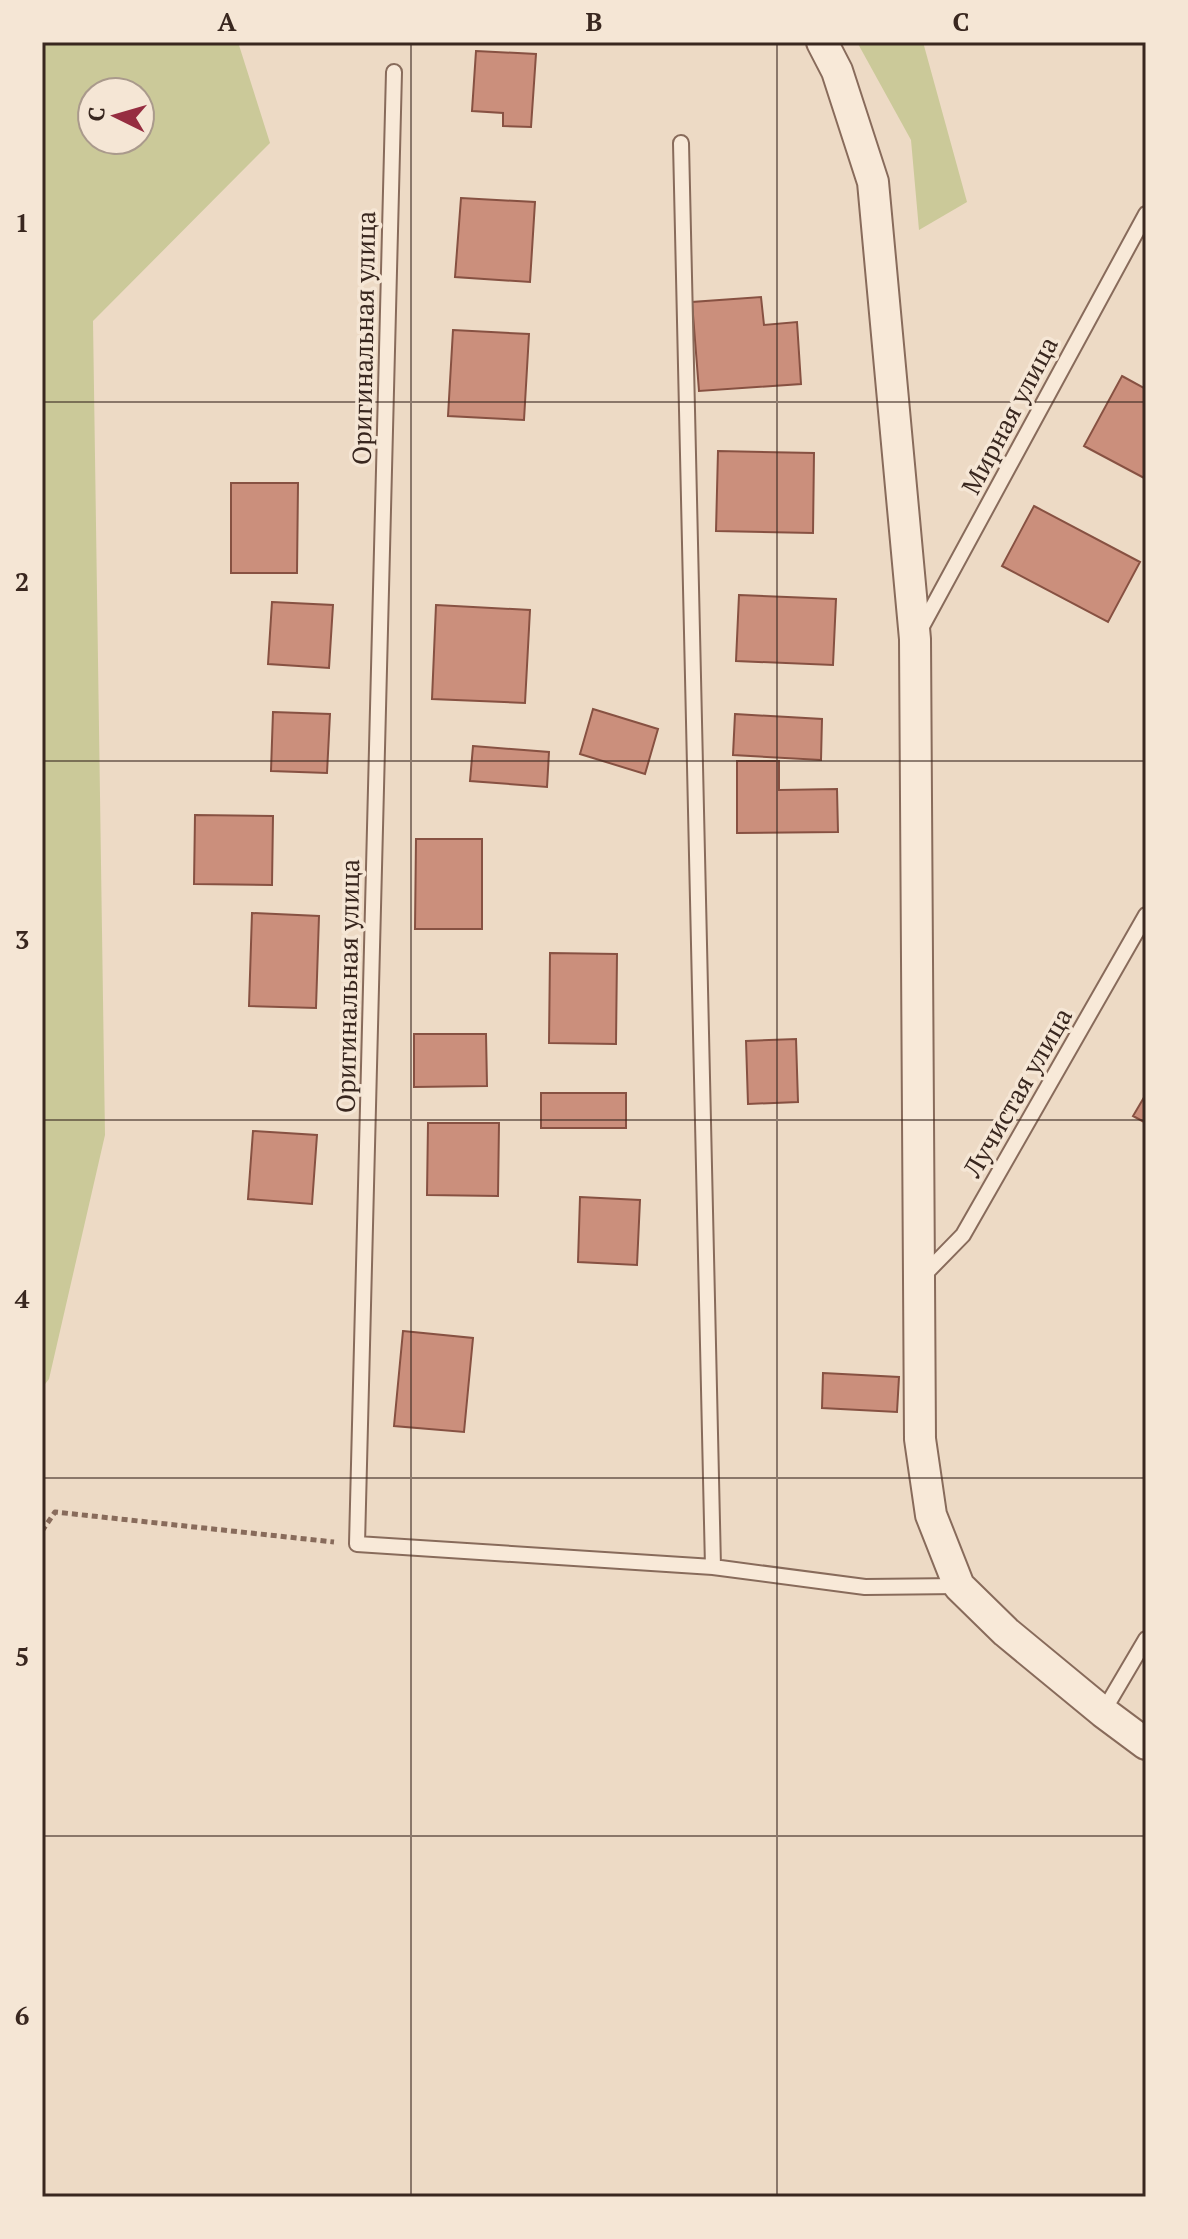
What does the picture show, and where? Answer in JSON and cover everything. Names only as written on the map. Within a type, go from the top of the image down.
[{"type":"street","points":[[822,42],[837,71],[873,182],[915,639],[917,1282],[920,1439],[931,1515],[959,1586],[1006,1632],[1146,1744]]},
{"type":"lane","name":"Оригинальная улица","points":[[357,1544],[394,72]]},
{"type":"lane","points":[[681,143],[713,1567]]},
{"type":"lane","name":"Мирная улица","points":[[915,639],[1146,214]]},
{"type":"lane","name":"Лучистая улица","points":[[917,1282],[963,1235],[1146,915]]},
{"type":"lane","points":[[357,1544],[713,1567],[865,1587],[959,1586]]},
{"type":"lane","points":[[1103,1712],[1146,1639]]},
{"type":"path","points":[[42,1531],[55,1512],[357,1544]]},
{"type":"shaded area","points":[[42,42],[238,42],[270,143],[93,321],[105,1135],[49,1379],[42,1388]]},
{"type":"shaded area","points":[[857,42],[923,42],[967,202],[919,230],[911,140]]},
{"type":"building","points":[[476,51],[536,54],[531,127],[503,126],[503,113],[472,111]]},
{"type":"building","points":[[461,198],[535,202],[530,282],[455,277]]},
{"type":"building","points":[[761,297],[764,325],[797,322],[801,384],[699,391],[692,302]]},
{"type":"building","points":[[453,330],[529,334],[524,420],[448,416]]},
{"type":"building","points":[[1122,376],[1146,389],[1146,479],[1084,446]]},
{"type":"building","points":[[718,451],[814,453],[813,533],[716,531]]},
{"type":"building","points":[[231,483],[298,483],[297,573],[231,573]]},
{"type":"building","points":[[1034,506],[1140,562],[1108,622],[1002,566]]},
{"type":"building","points":[[739,595],[836,599],[833,665],[736,661]]},
{"type":"building","points":[[272,602],[333,605],[329,668],[268,664]]},
{"type":"building","points":[[436,605],[530,610],[525,703],[432,699]]},
{"type":"building","points":[[593,709],[658,729],[645,774],[580,754]]},
{"type":"building","points":[[273,712],[330,714],[327,773],[271,771]]},
{"type":"building","points":[[735,714],[822,719],[821,760],[733,755]]},
{"type":"building","points":[[473,746],[549,752],[547,787],[470,781]]},
{"type":"building","points":[[737,761],[779,761],[779,790],[837,789],[838,832],[737,833]]},
{"type":"building","points":[[195,815],[273,816],[272,885],[194,884]]},
{"type":"building","points":[[416,839],[482,839],[482,929],[415,929]]},
{"type":"building","points":[[252,913],[319,916],[316,1008],[249,1006]]},
{"type":"building","points":[[550,953],[617,954],[616,1044],[549,1043]]},
{"type":"building","points":[[414,1034],[486,1034],[487,1086],[414,1087]]},
{"type":"building","points":[[796,1039],[798,1102],[748,1104],[746,1041]]},
{"type":"building","points":[[541,1093],[626,1093],[626,1128],[541,1128]]},
{"type":"building","points":[[1146,1094],[1146,1123],[1133,1116]]},
{"type":"building","points":[[428,1123],[499,1123],[498,1196],[427,1195]]},
{"type":"building","points":[[253,1131],[317,1135],[312,1204],[248,1199]]},
{"type":"building","points":[[580,1197],[640,1200],[637,1265],[578,1262]]},
{"type":"building","points":[[403,1331],[473,1338],[464,1432],[394,1426]]},
{"type":"building","points":[[823,1373],[899,1377],[897,1412],[822,1408]]}]
